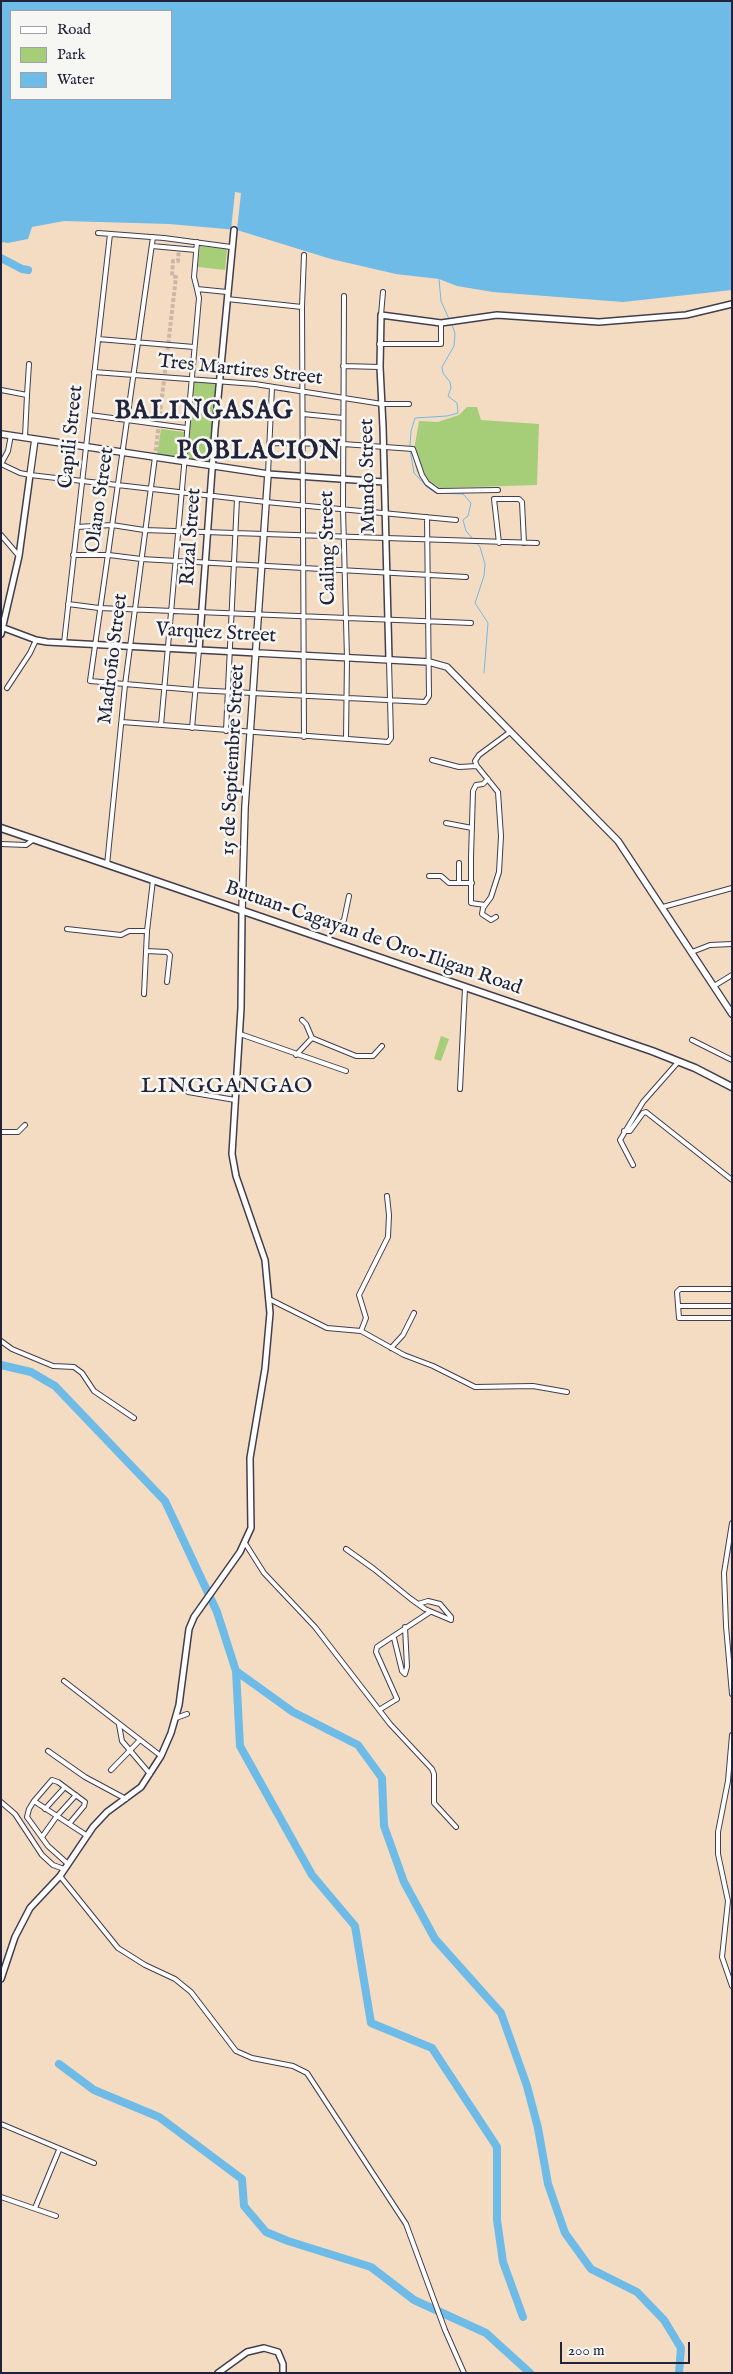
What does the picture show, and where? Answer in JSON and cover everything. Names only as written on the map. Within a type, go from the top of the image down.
[{"type":"highway","name":"Butuan-Cagayan de Oro-Iligan Road","points":[[1,828],[679,1061],[732,1087]]},
{"type":"main road","points":[[1,434],[268,474]]},
{"type":"main road","points":[[30,475],[35,439]]},
{"type":"main road","name":"15 de Septiembre Street","points":[[242,911],[245,807],[260,614],[268,474]]},
{"type":"main road","name":"Varquez Street","points":[[257,653],[429,662],[442,664],[453,672],[614,836],[714,986],[729,1003],[732,1014]]},
{"type":"street","name":"Rizal Street","points":[[192,728],[219,381],[234,230]]},
{"type":"street","points":[[98,233],[153,237],[231,247]]},
{"type":"street","name":"Capili Street","points":[[64,643],[110,234]]},
{"type":"street","name":"Olano Street","points":[[125,685],[93,683],[90,678],[153,237]]},
{"type":"street","points":[[160,725],[199,298],[194,277],[197,242]]},
{"type":"street","points":[[152,246],[196,250]]},
{"type":"street","points":[[304,255],[302,307],[304,736]]},
{"type":"street","points":[[197,289],[227,292]]},
{"type":"street","name":"Mundo Street","points":[[383,292],[379,344],[384,446],[389,660]]},
{"type":"street","name":"Cailing Street","points":[[344,296],[343,537],[347,658],[346,739]]},
{"type":"street","points":[[227,299],[302,307]]},
{"type":"street","points":[[381,315],[444,323],[498,315],[585,322],[686,315],[732,304]]},
{"type":"street","points":[[379,344],[441,344],[444,323]]},
{"type":"street","points":[[98,339],[194,347]]},
{"type":"street","points":[[24,437],[29,364]]},
{"type":"street","points":[[343,366],[380,367]]},
{"type":"street","name":"Tres Martires Street","points":[[94,372],[219,381],[302,391],[382,404],[409,404]]},
{"type":"street","name":"15 de Septiembre Street","points":[[268,474],[272,387]]},
{"type":"street","points":[[1,390],[27,395]]},
{"type":"street","points":[[303,414],[343,418]]},
{"type":"street","points":[[90,416],[186,428]]},
{"type":"street","points":[[11,435],[8,451],[1,464],[20,473],[30,475],[237,499],[456,520]]},
{"type":"street","points":[[270,443],[343,444],[410,448],[413,449],[422,475],[427,483],[438,491],[498,490]]},
{"type":"street","name":"Madroño Street","points":[[107,865],[125,685],[155,458]]},
{"type":"street","points":[[268,474],[384,482]]},
{"type":"street","points":[[1,634],[4,628],[19,556],[30,475]]},
{"type":"street","points":[[226,731],[237,499]]},
{"type":"street","points":[[499,543],[494,499],[519,499],[522,502],[524,543]]},
{"type":"street","points":[[125,685],[423,702],[427,700],[429,696],[429,662],[426,575],[427,517]]},
{"type":"street","points":[[77,527],[112,525],[144,530],[499,543],[537,542]]},
{"type":"street","points":[[1,535],[19,556]]},
{"type":"street","points":[[74,554],[109,554],[141,559],[466,578]]},
{"type":"street","points":[[68,604],[99,608],[471,623]]},
{"type":"street","name":"Varquez Street","points":[[4,628],[36,640],[64,643],[257,653]]},
{"type":"street","points":[[7,688],[30,653],[36,640]]},
{"type":"street","points":[[122,722],[387,742],[391,738],[389,660]]},
{"type":"street","points":[[496,917],[491,920],[482,914],[491,897],[499,872],[502,836],[498,792],[477,766],[475,760],[479,754],[510,732]]},
{"type":"street","points":[[432,760],[459,767],[477,766]]},
{"type":"street","points":[[485,906],[472,903],[472,828],[474,790],[476,785],[483,784],[488,779]]},
{"type":"street","points":[[446,823],[472,828]]},
{"type":"street","points":[[1,844],[26,845],[34,839]]},
{"type":"street","points":[[458,883],[459,864]]},
{"type":"street","points":[[429,876],[442,876],[449,883],[472,883]]},
{"type":"street","points":[[144,994],[147,931],[153,880]]},
{"type":"street","points":[[663,907],[732,888]]},
{"type":"street","points":[[328,940],[333,929],[344,920],[349,896]]},
{"type":"street","name":"15 de Septiembre Street","points":[[1,1979],[21,1924],[30,1908],[60,1876],[86,1835],[107,1812],[141,1787],[161,1756],[176,1718],[187,1635],[198,1612],[245,1543],[251,1528],[250,1458],[266,1370],[270,1327],[265,1260],[234,1168],[232,1146],[240,1034],[242,911]]},
{"type":"street","points":[[67,929],[121,936],[129,931],[147,931]]},
{"type":"street","points":[[692,952],[710,945],[732,944]]},
{"type":"street","points":[[146,951],[167,952],[170,955],[168,982]]},
{"type":"street","points":[[714,986],[732,976]]},
{"type":"street","points":[[460,1089],[465,988]]},
{"type":"street","points":[[302,1020],[312,1038],[360,1057],[373,1056],[382,1046]]},
{"type":"street","points":[[305,1046],[310,1032]]},
{"type":"street","points":[[240,1034],[346,1071]]},
{"type":"street","points":[[296,1055],[312,1038]]},
{"type":"street","points":[[692,1040],[732,1060]]},
{"type":"street","points":[[632,1165],[621,1145],[620,1140],[624,1131],[643,1102],[679,1061]]},
{"type":"street","points":[[188,1092],[235,1100]]},
{"type":"street","points":[[624,1131],[630,1131],[643,1113],[648,1113],[732,1180]]},
{"type":"street","points":[[1,1132],[18,1132],[25,1125]]},
{"type":"street","points":[[361,1331],[366,1318],[359,1295],[388,1237],[389,1215],[387,1196]]},
{"type":"street","points":[[732,1289],[678,1290],[678,1306],[681,1318],[732,1318]]},
{"type":"street","points":[[269,1299],[327,1328],[361,1331],[404,1355],[480,1388],[533,1386],[567,1392]]},
{"type":"street","points":[[678,1306],[732,1306]]},
{"type":"street","points":[[392,1348],[403,1335],[414,1313]]},
{"type":"street","points":[[1,1341],[12,1349],[53,1366],[74,1367],[82,1374],[94,1391],[134,1418]]},
{"type":"street","points":[[732,1522],[724,1573],[726,1634],[732,1694]]},
{"type":"street","points":[[245,1543],[264,1573],[315,1627],[379,1710],[432,1769],[434,1774],[434,1803],[456,1827]]},
{"type":"street","points":[[346,1549],[418,1604],[449,1621],[451,1619],[440,1604],[428,1602],[418,1604]]},
{"type":"street","points":[[379,1710],[397,1699],[376,1651],[378,1646],[394,1638],[405,1627],[430,1612]]},
{"type":"street","points":[[394,1638],[401,1661],[402,1672],[405,1674],[407,1667],[405,1627]]},
{"type":"street","points":[[64,1681],[161,1756]]},
{"type":"street","points":[[176,1718],[187,1714]]},
{"type":"street","points":[[119,1724],[121,1738],[150,1774]]},
{"type":"street","points":[[732,1734],[729,1770],[719,1825],[718,1846],[728,1902],[722,1957],[732,1986]]},
{"type":"street","points":[[111,1770],[140,1740]]},
{"type":"street","points":[[48,1751],[85,1777],[126,1799]]},
{"type":"street","points":[[68,1864],[52,1850],[27,1817],[34,1801],[52,1780],[86,1802],[86,1805],[69,1824]]},
{"type":"street","points":[[45,1809],[65,1787]]},
{"type":"street","points":[[42,1838],[57,1816],[76,1795]]},
{"type":"street","points":[[34,1801],[86,1835]]},
{"type":"street","points":[[1,1802],[15,1814],[42,1855],[64,1870]]},
{"type":"street","points":[[60,1876],[118,1948],[145,1965],[174,1979],[191,1992],[236,2051],[252,2058],[300,2068],[307,2073],[406,2224],[442,2323],[464,2373]]},
{"type":"street","points":[[1,2124],[94,2164]]},
{"type":"street","points":[[35,2208],[59,2150]]},
{"type":"street","points":[[1,2197],[56,2216]]},
{"type":"street","points":[[218,2373],[247,2352],[264,2348],[278,2352],[283,2364],[283,2373]]},
{"type":"green space","points":[[200,246],[227,249],[225,270],[198,267]]},
{"type":"green space","points":[[194,382],[217,383],[210,463],[186,459]]},
{"type":"green space","points":[[467,407],[477,407],[481,420],[539,424],[537,485],[440,488],[417,472],[413,456],[419,421],[438,422],[459,415]]},
{"type":"green space","points":[[161,429],[184,432],[181,458],[157,455]]},
{"type":"green space","points":[[441,1036],[449,1039],[441,1061],[434,1059]]},
{"type":"water","points":[[1,1],[732,1],[732,290],[623,302],[493,292],[457,286],[439,279],[396,274],[331,259],[237,230],[169,224],[64,221],[32,227],[28,239],[8,243],[1,242]]},
{"type":"pier","points":[[235,192],[241,193],[237,230],[231,230]]},
{"type":"waterway","points":[[1,258],[22,269],[28,270]]},
{"type":"waterway","points":[[439,279],[441,301],[449,319]]},
{"type":"waterway","points":[[410,446],[411,431],[415,418],[447,416],[458,413],[457,403],[448,396],[451,388],[450,382],[443,373],[442,367],[454,346],[455,333],[452,325]]},
{"type":"waterway","points":[[410,450],[414,473],[428,488],[436,493],[463,494],[471,503],[468,516],[463,520],[466,531],[480,547],[485,564],[484,576],[475,603],[488,623],[484,673]]},
{"type":"waterway","points":[[1,1365],[31,1372],[55,1386],[165,1501],[217,1612],[236,1671],[240,1746],[312,1875],[355,1926],[371,2023],[432,2048],[497,2147],[497,2220],[503,2262],[523,2317]]},
{"type":"waterway","points":[[236,1671],[293,1712],[358,1745],[382,1778],[384,1826],[404,1882],[435,1939],[501,2013],[527,2086],[538,2128],[548,2184],[565,2233],[591,2269],[637,2292],[664,2320],[681,2348],[679,2373]]},
{"type":"waterway","points":[[59,2064],[94,2090],[159,2117],[242,2179],[244,2206],[266,2232],[288,2241],[371,2267],[414,2300],[486,2333],[530,2373]]},
{"type":"tunnel","points":[[155,457],[176,277],[172,276],[173,261],[178,261],[179,248]]},
{"type":"district","name":"BALINGASAG","points":[[204,413]]},
{"type":"district","name":"POBLACION","points":[[259,453]]},
{"type":"district","name":"LINGGANGAO","points":[[227,1087]]}]
